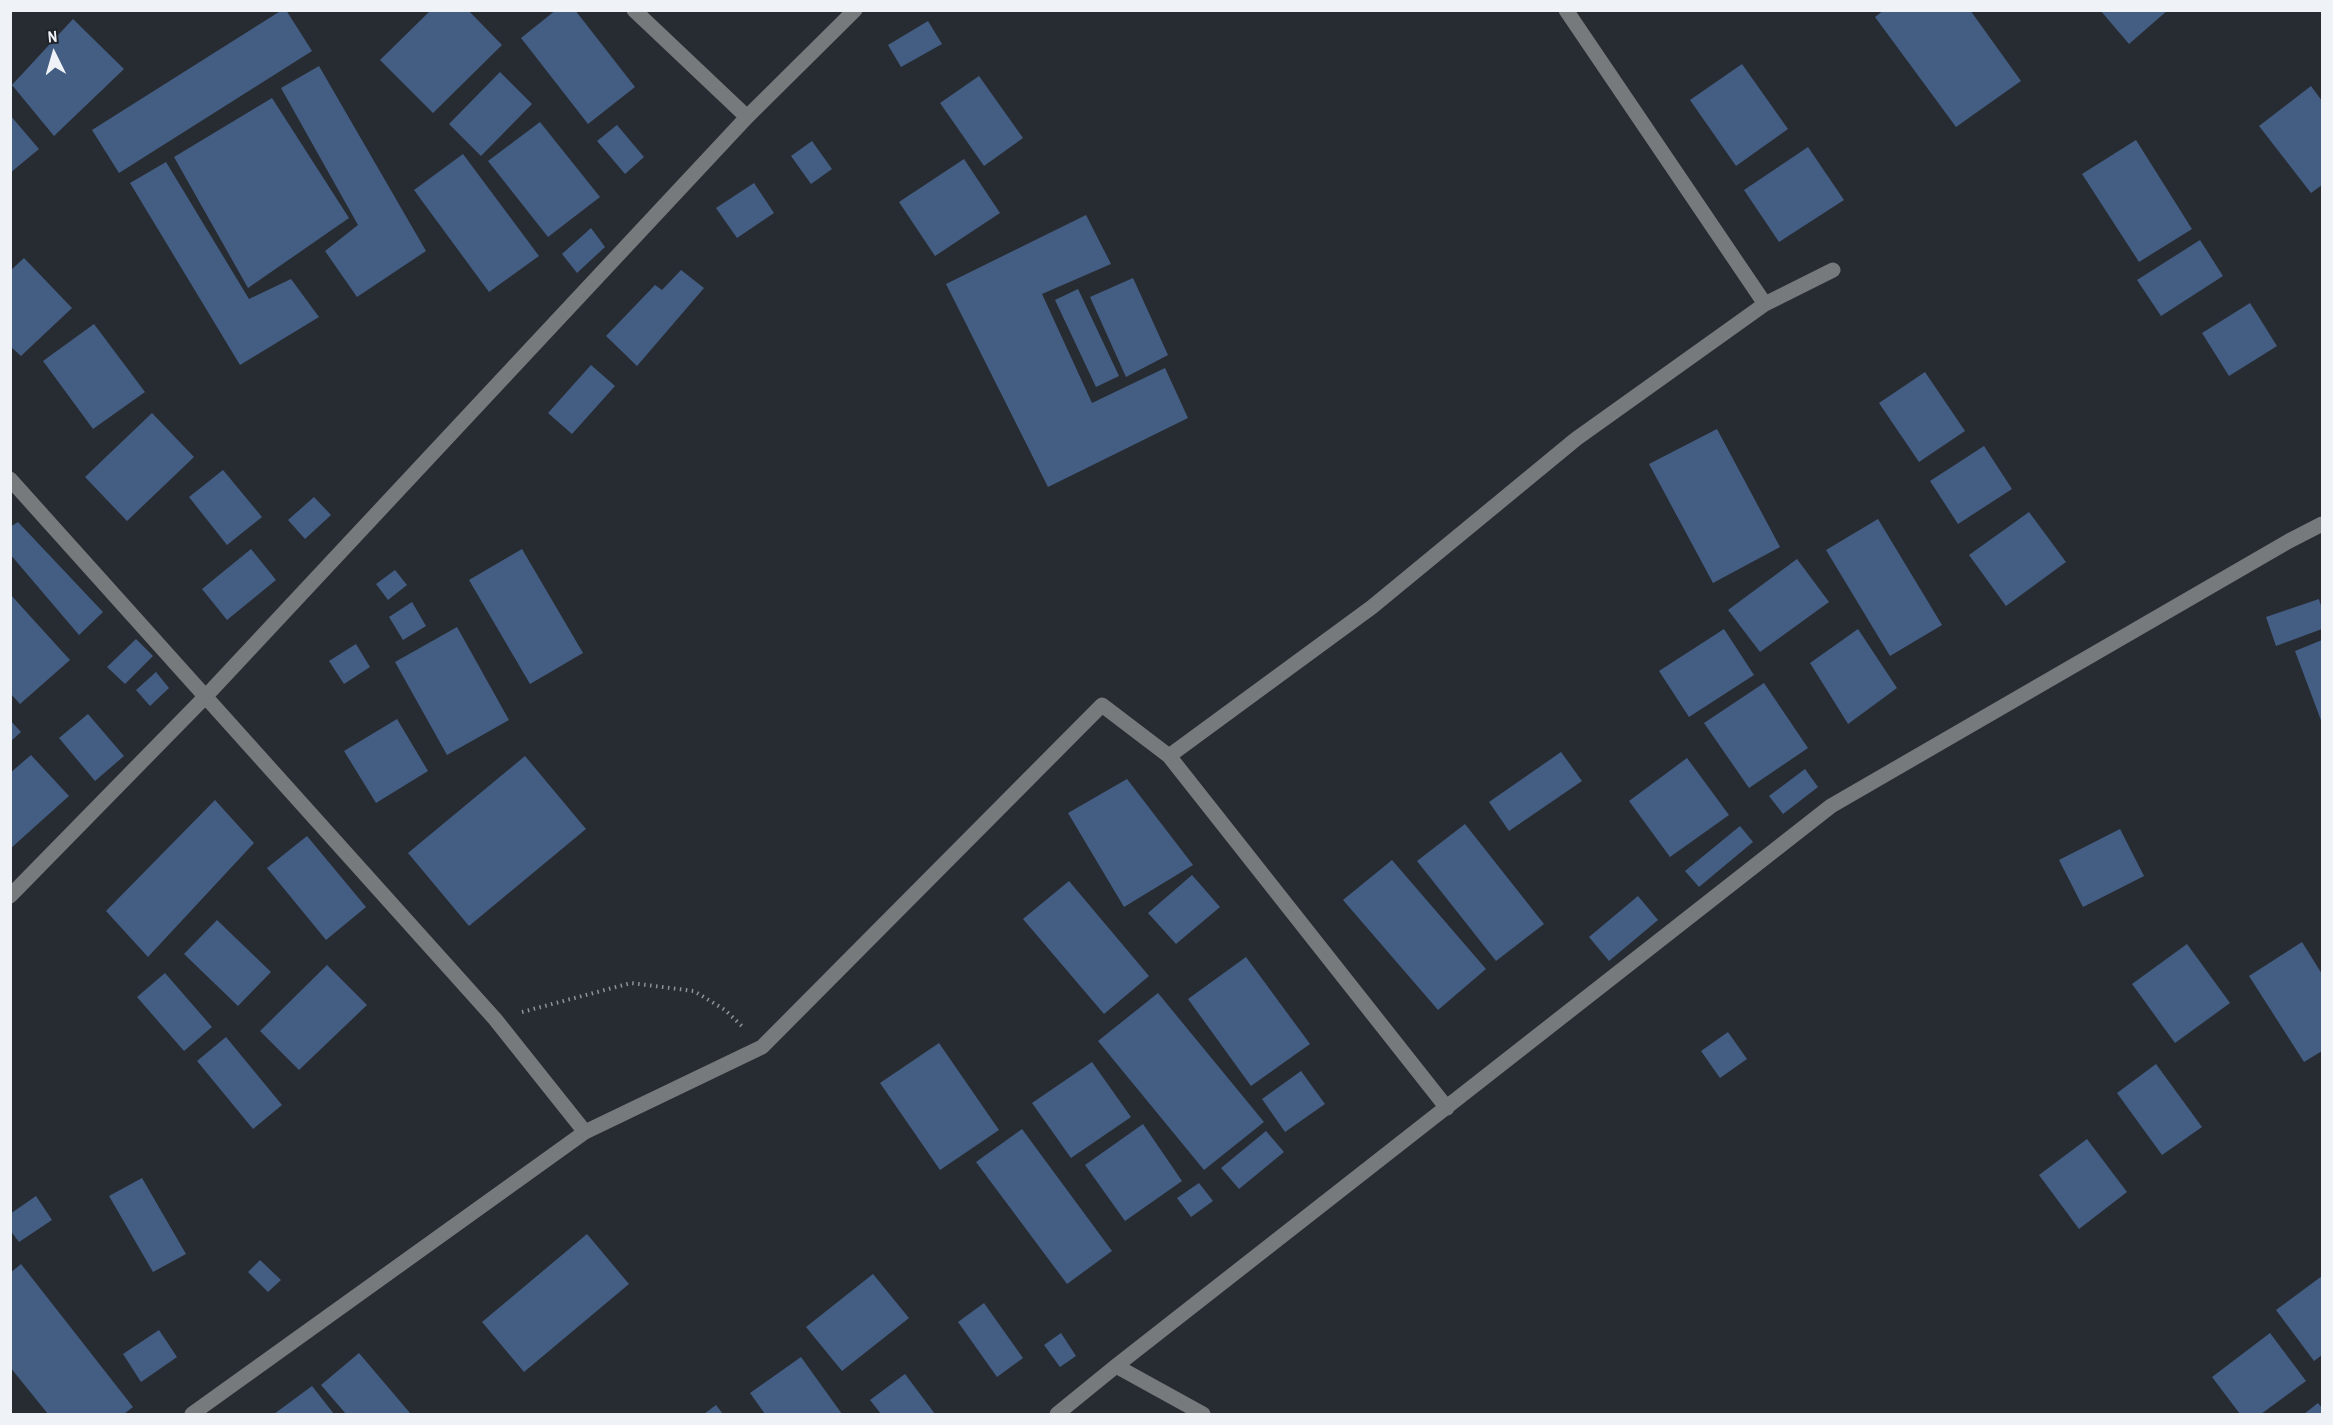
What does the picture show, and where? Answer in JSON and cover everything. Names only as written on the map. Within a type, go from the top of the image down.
[{"type":"street","points":[[634,10],[747,117]]},
{"type":"street","points":[[10,896],[207,695],[747,117],[855,10]]},
{"type":"street","points":[[1566,10],[1765,304]]},
{"type":"street","points":[[1169,756],[1372,607],[1576,439],[1765,304],[1833,270]]},
{"type":"street","points":[[10,479],[207,695],[495,1019],[585,1132]]},
{"type":"street","points":[[1058,1414],[1116,1366],[1831,806],[2322,524]]},
{"type":"street","points":[[192,1414],[585,1132],[762,1047],[1102,705],[1169,756],[1447,1107]]},
{"type":"street","points":[[1116,1366],[1203,1414]]},
{"type":"path","points":[[495,1019],[631,983],[694,991],[725,1010],[762,1047]]},
{"type":"building","points":[[282,10],[286,10],[312,51],[119,173],[92,130]]},
{"type":"building","points":[[431,10],[468,10],[502,45],[433,113],[380,60]]},
{"type":"building","points":[[556,10],[575,10],[635,87],[588,124],[521,38]]},
{"type":"building","points":[[1884,10],[1970,10],[2021,81],[1956,127],[1875,17]]},
{"type":"building","points":[[2100,10],[2168,10],[2129,44]]},
{"type":"building","points":[[73,19],[124,69],[54,136],[12,85]]},
{"type":"building","points":[[928,21],[942,44],[901,67],[888,45]]},
{"type":"building","points":[[1742,64],[1788,129],[1736,166],[1690,100]]},
{"type":"building","points":[[319,66],[426,251],[357,297],[325,251],[358,225],[281,88]]},
{"type":"building","points":[[500,72],[532,104],[481,156],[449,124]]},
{"type":"building","points":[[979,76],[1023,138],[984,166],[940,103]]},
{"type":"building","points":[[2311,86],[2322,101],[2322,185],[2311,193],[2259,126]]},
{"type":"building","points":[[272,98],[349,218],[248,288],[174,157]]},
{"type":"building","points":[[10,115],[39,149],[10,173]]},
{"type":"building","points":[[540,122],[600,197],[548,237],[488,161]]},
{"type":"building","points":[[617,125],[644,157],[625,174],[597,141]]},
{"type":"building","points":[[2136,140],[2192,229],[2139,262],[2082,174]]},
{"type":"building","points":[[812,141],[832,169],[811,184],[791,156]]},
{"type":"building","points":[[1808,147],[1844,200],[1779,242],[1744,190]]},
{"type":"building","points":[[463,154],[539,256],[489,292],[414,190]]},
{"type":"building","points":[[964,159],[1000,213],[935,256],[899,202]]},
{"type":"building","points":[[166,162],[249,299],[291,279],[319,317],[240,365],[130,183]]},
{"type":"building","points":[[754,183],[774,213],[737,238],[716,208]]},
{"type":"building","points":[[1086,215],[1111,264],[1042,294],[1092,403],[1165,368],[1188,418],[1048,487],[946,284]]},
{"type":"building","points":[[591,228],[605,247],[577,273],[562,254]]},
{"type":"building","points":[[2200,240],[2223,276],[2161,316],[2137,280]]},
{"type":"building","points":[[24,258],[72,308],[21,356],[10,346],[10,271]]},
{"type":"building","points":[[681,270],[704,288],[637,366],[606,336],[655,285],[662,290]]},
{"type":"building","points":[[1133,278],[1168,355],[1126,377],[1090,297]]},
{"type":"building","points":[[1078,289],[1119,376],[1096,387],[1055,300]]},
{"type":"building","points":[[2250,303],[2277,346],[2229,376],[2202,333]]},
{"type":"building","points":[[94,324],[145,392],[93,429],[43,361]]},
{"type":"building","points":[[591,365],[615,386],[572,434],[548,413]]},
{"type":"building","points":[[1925,372],[1965,431],[1919,462],[1879,403]]},
{"type":"building","points":[[152,413],[194,457],[127,521],[85,477]]},
{"type":"building","points":[[1717,429],[1780,547],[1713,583],[1649,464]]},
{"type":"building","points":[[1984,446],[2012,489],[1958,524],[1930,481]]},
{"type":"building","points":[[223,470],[262,517],[227,545],[189,497]]},
{"type":"building","points":[[314,497],[331,515],[305,539],[288,520]]},
{"type":"building","points":[[2029,512],[2066,562],[2006,606],[1969,555]]},
{"type":"building","points":[[1878,519],[1942,625],[1890,656],[1826,550]]},
{"type":"building","points":[[18,522],[103,612],[79,635],[10,554],[10,527]]},
{"type":"building","points":[[251,549],[276,580],[227,620],[202,589]]},
{"type":"building","points":[[522,549],[583,653],[530,684],[469,580]]},
{"type":"building","points":[[1797,559],[1829,602],[1760,652],[1728,610]]},
{"type":"building","points":[[395,570],[407,585],[388,600],[376,584]]},
{"type":"building","points":[[10,594],[70,660],[20,704],[10,693]]},
{"type":"building","points":[[2319,599],[2322,609],[2322,629],[2276,646],[2266,617]]},
{"type":"building","points":[[412,602],[426,626],[403,640],[389,617]]},
{"type":"building","points":[[457,627],[509,720],[447,755],[395,662]]},
{"type":"building","points":[[1724,629],[1754,675],[1689,717],[1659,671]]},
{"type":"building","points":[[1858,629],[1897,688],[1848,724],[1810,663]]},
{"type":"building","points":[[136,639],[153,656],[125,684],[107,667]]},
{"type":"building","points":[[2322,640],[2322,723],[2295,651]]},
{"type":"building","points":[[356,644],[370,667],[344,684],[329,661]]},
{"type":"building","points":[[156,672],[169,688],[150,706],[136,690]]},
{"type":"building","points":[[1764,683],[1808,748],[1749,788],[1704,723]]},
{"type":"building","points":[[88,714],[124,756],[95,781],[59,738]]},
{"type":"building","points":[[397,719],[428,771],[376,803],[344,751]]},
{"type":"building","points":[[10,720],[21,732],[10,742]]},
{"type":"building","points":[[1561,752],[1582,781],[1509,831],[1489,802]]},
{"type":"building","points":[[31,755],[69,796],[10,849],[10,773]]},
{"type":"building","points":[[525,756],[586,829],[469,926],[408,853]]},
{"type":"building","points":[[1687,758],[1729,815],[1670,857],[1629,801]]},
{"type":"building","points":[[1805,769],[1818,787],[1783,814],[1769,796]]},
{"type":"building","points":[[1127,779],[1193,865],[1124,907],[1068,813]]},
{"type":"building","points":[[215,800],[254,843],[148,957],[106,911]]},
{"type":"building","points":[[1465,824],[1544,924],[1496,961],[1417,861]]},
{"type":"building","points":[[1740,826],[1753,842],[1699,887],[1685,871]]},
{"type":"building","points":[[2120,829],[2144,876],[2083,907],[2059,860]]},
{"type":"building","points":[[307,836],[366,907],[326,940],[267,868]]},
{"type":"building","points":[[1392,860],[1486,969],[1438,1010],[1343,900]]},
{"type":"building","points":[[1192,875],[1220,907],[1176,944],[1148,913]]},
{"type":"building","points":[[1069,881],[1149,976],[1104,1014],[1023,919]]},
{"type":"building","points":[[1638,896],[1658,920],[1609,961],[1589,937]]},
{"type":"building","points":[[217,920],[271,972],[238,1006],[184,954]]},
{"type":"building","points":[[2302,942],[2322,974],[2322,1051],[2304,1062],[2249,976]]},
{"type":"building","points":[[2187,944],[2230,1003],[2175,1043],[2132,984]]},
{"type":"building","points":[[1246,957],[1310,1044],[1251,1086],[1188,999]]},
{"type":"building","points":[[327,965],[367,1005],[299,1070],[260,1031]]},
{"type":"building","points":[[165,973],[212,1027],[184,1051],[137,997]]},
{"type":"building","points":[[1158,993],[1264,1122],[1204,1170],[1098,1041]]},
{"type":"building","points":[[1728,1032],[1747,1059],[1720,1078],[1701,1051]]},
{"type":"building","points":[[226,1037],[282,1105],[253,1129],[197,1061]]},
{"type":"building","points":[[939,1043],[999,1130],[940,1170],[880,1083]]},
{"type":"building","points":[[1092,1062],[1131,1117],[1071,1158],[1032,1103]]},
{"type":"building","points":[[2156,1064],[2202,1127],[2162,1155],[2117,1093]]},
{"type":"building","points":[[1301,1071],[1325,1104],[1285,1132],[1262,1099]]},
{"type":"building","points":[[1143,1124],[1182,1181],[1125,1221],[1085,1165]]},
{"type":"building","points":[[1022,1129],[1112,1251],[1067,1284],[976,1162]]},
{"type":"building","points":[[1266,1131],[1284,1152],[1239,1189],[1221,1168]]},
{"type":"building","points":[[2087,1139],[2127,1192],[2079,1229],[2039,1175]]},
{"type":"building","points":[[142,1178],[186,1254],[153,1272],[109,1196]]},
{"type":"building","points":[[1199,1183],[1213,1201],[1191,1217],[1177,1198]]},
{"type":"building","points":[[36,1196],[52,1220],[19,1242],[10,1230],[10,1214]]},
{"type":"building","points":[[587,1234],[629,1284],[524,1372],[482,1322]]},
{"type":"building","points":[[260,1260],[281,1280],[268,1292],[248,1272]]},
{"type":"building","points":[[21,1264],[133,1407],[124,1414],[48,1414],[10,1367],[10,1273]]},
{"type":"building","points":[[873,1274],[909,1318],[842,1371],[806,1327]]},
{"type":"building","points":[[2322,1276],[2322,1355],[2314,1361],[2276,1310]]},
{"type":"building","points":[[984,1303],[1023,1358],[997,1377],[958,1322]]},
{"type":"building","points":[[159,1330],[177,1357],[141,1382],[123,1354]]},
{"type":"building","points":[[1061,1333],[1076,1356],[1060,1367],[1044,1345]]},
{"type":"building","points":[[2270,1333],[2306,1381],[2261,1414],[2240,1414],[2212,1377]]},
{"type":"building","points":[[359,1353],[410,1413],[346,1414],[321,1385]]},
{"type":"building","points":[[801,1357],[842,1414],[765,1414],[750,1393]]},
{"type":"building","points":[[905,1374],[935,1414],[881,1414],[870,1400]]},
{"type":"building","points":[[312,1386],[334,1414],[274,1414]]},
{"type":"building","points":[[2318,1403],[2322,1408],[2322,1414],[2304,1414]]},
{"type":"building","points":[[716,1405],[723,1414],[704,1414]]}]
